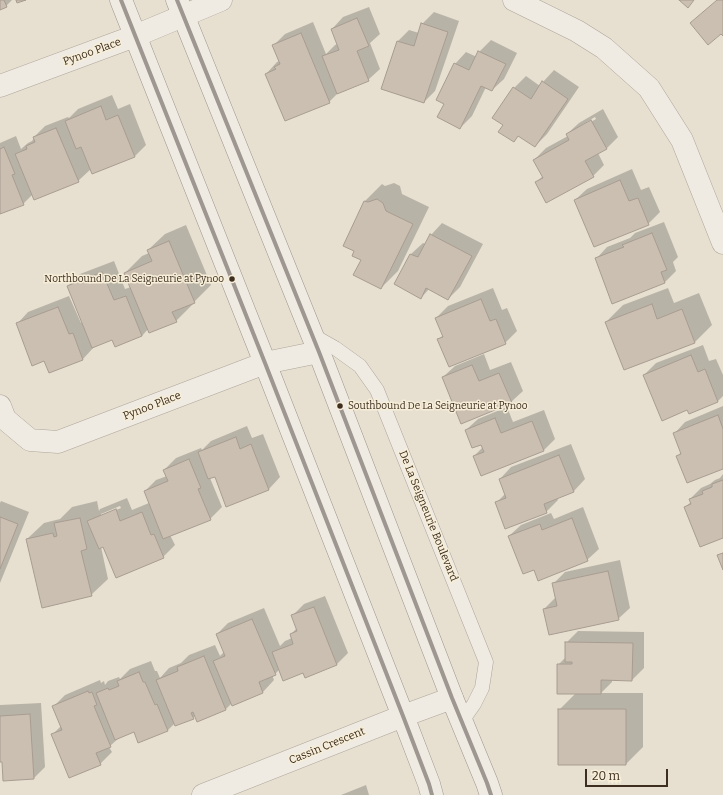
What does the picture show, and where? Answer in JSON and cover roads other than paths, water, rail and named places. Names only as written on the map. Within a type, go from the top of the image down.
[{"type":"street","points":[[121,0],[265,363],[432,795]]},
{"type":"street","name":"Pynoo Place","points":[[0,86],[135,36],[180,8],[221,0]]},
{"type":"street","points":[[514,0],[577,31],[604,48],[649,88],[682,140],[723,243]]},
{"type":"street","points":[[180,8],[315,344],[491,795]]},
{"type":"street","name":"Pynoo Place","points":[[0,406],[5,419],[30,440],[58,442],[315,344]]},
{"type":"street","name":"Cassin Crescent","points":[[203,795],[402,716],[452,698]]},
{"type":"lane","name":"De La Seigneurie Boulevard","points":[[315,344],[335,348],[360,366],[377,390],[486,662],[482,688],[474,704],[462,721]]},
{"type":"place","name":"Northbound De La Seigneurie at Pynoo","points":[[232,279]]},
{"type":"place","name":"Southbound De La Seigneurie at Pynoo","points":[[340,406]]}]
